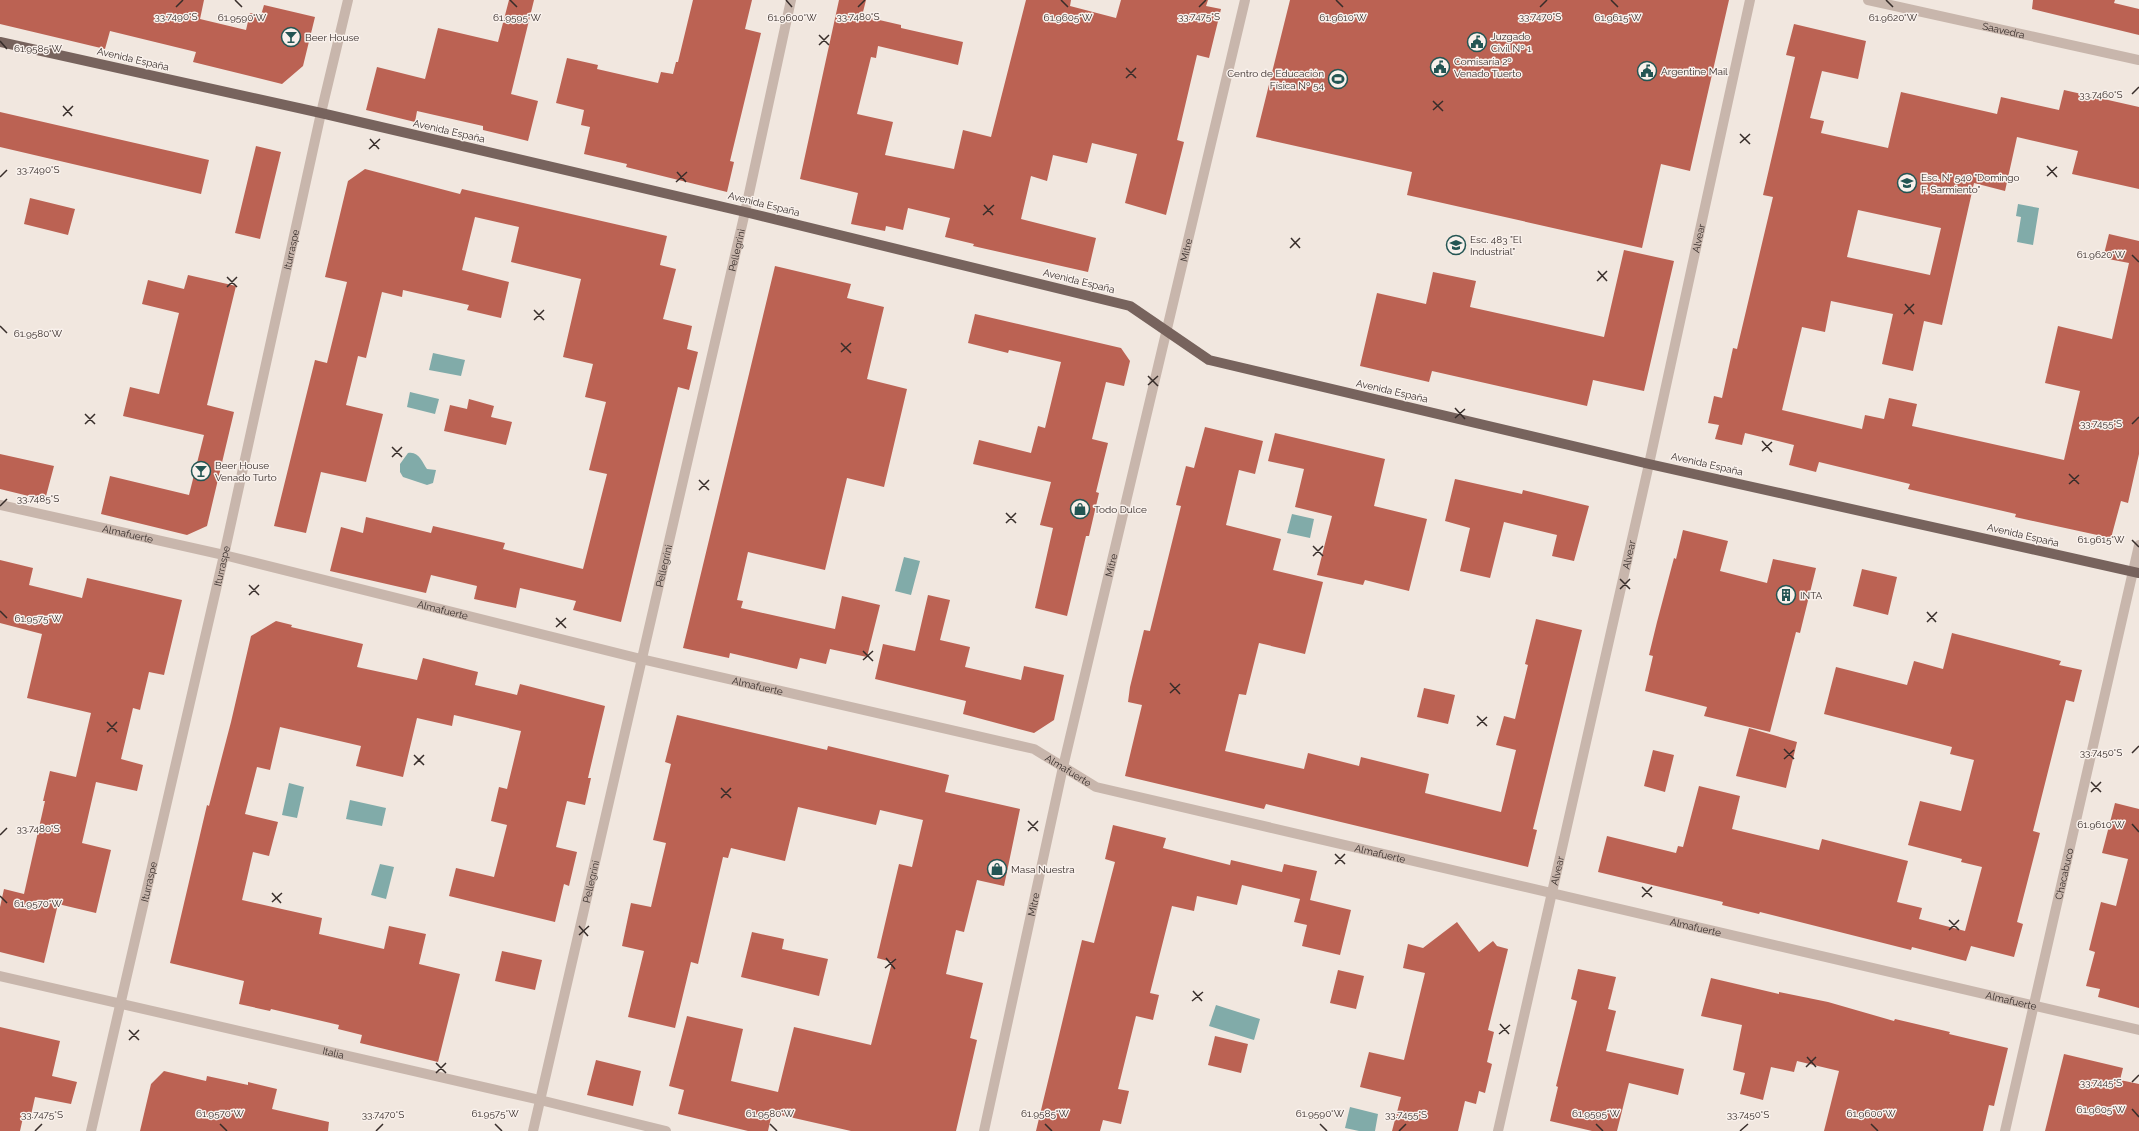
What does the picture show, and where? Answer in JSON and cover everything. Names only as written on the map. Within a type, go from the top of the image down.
[{"type":"main road","name":"Avenida España","points":[[0,42],[321,114],[745,212],[1130,306],[1209,360],[1650,464],[2136,572]]},
{"type":"street","name":"Iturraspe","points":[[91,1131],[224,555],[321,114],[348,0]]},
{"type":"street","name":"Pellegrini","points":[[533,1131],[745,212],[791,0]]},
{"type":"street","name":"Mitre","points":[[984,1131],[1063,767],[1245,0]]},
{"type":"street","name":"Alvear","points":[[1498,1131],[1650,464],[1750,0]]},
{"type":"street","name":"Saavedra","points":[[1868,0],[2139,60]]},
{"type":"street","name":"Almafuerte","points":[[0,505],[224,555],[641,659],[1034,749],[1096,787],[2139,1030]]},
{"type":"street","name":"Chacabuco","points":[[2005,1131],[2032,1006],[2136,572],[2139,545]]},
{"type":"street","name":"Italia","points":[[0,976],[540,1100],[666,1131]]},
{"type":"water","points":[[2018,204],[2039,208],[2033,245],[2017,242],[2021,217],[2016,216]]},
{"type":"water","points":[[433,353],[465,360],[461,376],[429,370]]},
{"type":"water","points":[[410,392],[439,399],[435,414],[407,407]]},
{"type":"water","points":[[408,453],[418,455],[427,469],[436,470],[433,483],[427,485],[403,477],[400,472],[400,464]]},
{"type":"water","points":[[1292,514],[1314,519],[1310,538],[1287,533]]},
{"type":"water","points":[[904,557],[920,561],[911,595],[895,591]]},
{"type":"water","points":[[289,783],[304,787],[297,818],[282,815]]},
{"type":"water","points":[[350,800],[386,808],[382,826],[346,819]]},
{"type":"water","points":[[380,864],[394,867],[386,899],[371,895]]},
{"type":"water","points":[[1216,1005],[1260,1019],[1254,1040],[1209,1026]]},
{"type":"water","points":[[1350,1107],[1378,1114],[1375,1131],[1359,1131],[1345,1128]]},
{"type":"building","points":[[0,0],[204,0],[200,19],[246,30],[250,13],[261,15],[264,5],[315,17],[303,66],[282,84],[193,62],[196,52],[110,31],[105,49],[0,24]]},
{"type":"building","points":[[509,0],[534,0],[511,94],[538,101],[528,141],[483,130],[483,126],[417,111],[415,122],[366,110],[377,67],[425,79],[438,28],[498,42]]},
{"type":"building","points":[[693,0],[752,0],[745,29],[761,33],[730,161],[734,162],[727,192],[626,167],[627,164],[584,154],[590,127],[581,125],[584,110],[556,103],[567,58],[598,65],[597,69],[658,83],[661,72],[673,74],[676,62],[678,62]]},
{"type":"building","points":[[839,0],[866,0],[862,16],[901,25],[901,28],[963,42],[958,65],[878,46],[876,58],[871,57],[857,114],[893,122],[885,155],[954,169],[963,130],[991,137],[1026,0],[1071,0],[1070,6],[1116,18],[1121,0],[1208,0],[1206,6],[1221,9],[1209,58],[1197,55],[1177,140],[1184,142],[1166,215],[1125,203],[1137,154],[1092,143],[1087,163],[1053,155],[1047,181],[1031,176],[1021,219],[1096,238],[1088,272],[973,246],[974,244],[945,237],[950,218],[908,208],[903,230],[886,226],[885,231],[851,224],[858,193],[800,179]]},
{"type":"building","points":[[1290,0],[1729,0],[1690,171],[1661,164],[1642,248],[1407,195],[1412,172],[1256,137]]},
{"type":"building","points":[[2033,0],[2115,0],[2114,3],[2139,9],[2139,35],[2032,9]]},
{"type":"building","points":[[1794,24],[1866,41],[1858,79],[1822,71],[1810,118],[1824,121],[1821,133],[1888,148],[1901,92],[1997,114],[2001,97],[2059,110],[2064,90],[2139,107],[2139,189],[2072,174],[2078,151],[2017,137],[2005,191],[1974,183],[1942,325],[1924,321],[1913,371],[1882,364],[1893,314],[1831,301],[1825,332],[1802,327],[1782,410],[1862,429],[1865,415],[1884,419],[1889,398],[1917,404],[1912,426],[2064,460],[2080,391],[2045,383],[2058,326],[2112,339],[2129,263],[2103,258],[2109,234],[2139,241],[2139,454],[2128,503],[2121,501],[2111,538],[2015,517],[2016,514],[1908,489],[1910,484],[1819,462],[1816,472],[1789,465],[1794,445],[1745,433],[1742,445],[1715,439],[1719,425],[1708,423],[1714,396],[1722,398],[1733,348],[1737,349],[1773,197],[1763,195],[1795,57],[1786,55]],"holes":[[[1858,210],[1941,228],[1930,275],[1847,257]]]},
{"type":"building","points":[[0,112],[209,160],[201,194],[0,147]]},
{"type":"building","points":[[256,146],[281,152],[260,239],[235,233]]},
{"type":"building","points":[[365,169],[460,194],[462,189],[667,236],[660,265],[676,269],[663,319],[692,326],[687,349],[698,352],[689,390],[678,387],[621,622],[573,610],[576,601],[520,588],[516,608],[474,599],[477,586],[431,575],[426,593],[330,571],[341,527],[363,533],[366,517],[431,533],[433,526],[505,543],[503,549],[583,569],[607,474],[589,470],[606,402],[585,397],[593,364],[563,357],[581,279],[511,262],[519,227],[475,217],[462,270],[509,282],[501,318],[467,310],[469,305],[403,290],[402,297],[382,292],[366,358],[358,356],[346,405],[383,414],[366,482],[321,472],[306,533],[274,526],[315,360],[327,363],[347,282],[325,277],[348,181]]},
{"type":"building","points":[[30,198],[75,209],[68,235],[24,224]]},
{"type":"building","points":[[1624,250],[1674,261],[1644,391],[1593,380],[1587,406],[1432,371],[1429,382],[1360,366],[1377,293],[1426,304],[1433,272],[1476,281],[1470,307],[1604,337]]},
{"type":"building","points":[[775,266],[851,284],[847,298],[884,307],[867,379],[907,389],[884,487],[847,478],[825,570],[748,552],[737,600],[743,601],[741,608],[835,629],[842,596],[880,605],[867,657],[830,649],[826,664],[800,658],[797,669],[730,653],[729,658],[683,648]]},
{"type":"building","points":[[188,275],[236,286],[207,405],[234,412],[207,526],[187,535],[101,514],[110,476],[189,495],[204,435],[123,416],[130,387],[159,394],[179,313],[142,304],[148,280],[184,289]]},
{"type":"building","points":[[975,314],[1121,348],[1130,361],[1124,386],[1106,382],[1092,439],[1108,443],[1096,492],[1099,493],[1089,536],[1086,536],[1067,616],[1035,608],[1053,528],[1040,525],[1051,482],[973,464],[979,440],[1031,453],[1038,426],[1045,428],[1061,362],[1009,350],[1008,353],[968,343]]},
{"type":"building","points":[[469,399],[494,406],[491,417],[512,422],[506,445],[444,431],[450,405],[467,409]]},
{"type":"building","points":[[1205,427],[1263,441],[1255,474],[1239,470],[1226,525],[1281,539],[1273,570],[1323,582],[1305,654],[1259,643],[1246,695],[1239,694],[1225,751],[1304,769],[1308,753],[1359,766],[1361,757],[1429,774],[1425,793],[1501,812],[1516,750],[1496,745],[1504,716],[1515,719],[1528,665],[1525,664],[1536,619],[1582,630],[1533,829],[1537,830],[1528,867],[1266,804],[1264,809],[1125,776],[1142,705],[1128,702],[1130,687],[1144,630],[1150,631],[1181,506],[1176,505],[1186,466],[1194,468]]},
{"type":"building","points":[[1275,433],[1385,459],[1374,506],[1427,519],[1409,591],[1365,580],[1363,585],[1317,575],[1332,516],[1295,507],[1304,469],[1268,461]]},
{"type":"building","points":[[0,454],[54,466],[45,500],[0,489]]},
{"type":"building","points":[[1455,479],[1522,494],[1523,490],[1589,506],[1574,561],[1552,556],[1557,535],[1504,522],[1490,578],[1460,571],[1470,528],[1445,521]]},
{"type":"building","points":[[1683,530],[1728,541],[1720,571],[1767,583],[1773,559],[1816,568],[1800,633],[1796,632],[1770,732],[1704,716],[1707,707],[1645,691],[1653,656],[1649,655],[1674,558],[1676,559]]},
{"type":"building","points":[[0,560],[33,568],[29,585],[82,598],[87,578],[182,600],[164,675],[149,672],[140,710],[133,708],[121,759],[143,765],[137,791],[96,782],[82,843],[111,850],[96,913],[58,904],[44,963],[0,952],[0,907],[4,889],[24,894],[45,801],[43,801],[50,771],[76,777],[91,713],[27,698],[42,634],[0,623]]},
{"type":"building","points":[[1862,569],[1897,577],[1888,615],[1853,606]]},
{"type":"building","points":[[928,595],[950,600],[940,640],[970,647],[965,667],[1021,680],[1024,666],[1064,675],[1054,720],[1034,733],[963,714],[966,701],[875,679],[883,644],[915,651]]},
{"type":"building","points":[[276,621],[292,625],[291,627],[363,644],[357,667],[417,680],[423,658],[478,672],[475,685],[517,695],[520,684],[605,706],[588,778],[591,778],[585,805],[567,801],[556,847],[577,852],[569,886],[564,884],[555,922],[449,896],[456,868],[494,877],[507,825],[491,821],[499,787],[507,789],[521,731],[454,715],[452,726],[417,718],[403,777],[356,766],[361,746],[280,727],[270,770],[257,767],[245,814],[278,822],[269,856],[253,852],[242,900],[322,918],[319,934],[384,949],[389,926],[426,934],[419,964],[460,974],[438,1062],[360,1043],[362,1035],[338,1029],[339,1025],[271,1009],[270,1011],[239,1004],[244,981],[170,963],[207,805],[209,806],[231,722],[251,636]]},
{"type":"building","points":[[1952,633],[2061,661],[2059,665],[2082,670],[2074,702],[2066,700],[2033,831],[2040,833],[2017,922],[2023,924],[2014,957],[1971,946],[1966,961],[1912,947],[1911,950],[1760,912],[1759,914],[1722,905],[1723,902],[1598,872],[1607,836],[1676,853],[1678,846],[1683,847],[1699,786],[1740,796],[1732,829],[1819,850],[1822,839],[1908,861],[1897,902],[1922,908],[1919,919],[1965,931],[1982,867],[1961,862],[1962,859],[1908,845],[1920,801],[1961,811],[1974,760],[1950,754],[1952,747],[1824,714],[1836,667],[1907,685],[1914,661],[1943,669]]},
{"type":"building","points":[[1424,688],[1455,695],[1448,724],[1417,717]]},
{"type":"building","points":[[677,715],[827,750],[828,746],[949,775],[945,792],[1020,809],[1004,886],[977,880],[964,932],[956,930],[946,974],[983,983],[970,1038],[977,1040],[956,1131],[851,1131],[772,1113],[768,1131],[748,1131],[678,1114],[684,1090],[669,1086],[687,1016],[743,1029],[731,1081],[778,1092],[794,1027],[871,1045],[892,962],[877,958],[899,864],[912,867],[923,820],[880,810],[876,825],[798,807],[785,861],[731,848],[728,858],[723,857],[698,964],[691,962],[675,1028],[628,1017],[644,951],[622,946],[631,903],[651,907],[666,843],[653,840],[671,764],[665,762]]},
{"type":"building","points":[[1749,728],[1797,742],[1786,788],[1736,776]]},
{"type":"building","points":[[1653,750],[1674,755],[1665,792],[1644,786]]},
{"type":"building","points":[[2115,803],[2139,809],[2139,1008],[2098,997],[2100,989],[2086,986],[2095,952],[2089,950],[2101,902],[2116,906],[2128,859],[2102,853]]},
{"type":"building","points":[[1113,825],[1166,838],[1163,848],[1230,865],[1231,860],[1282,872],[1284,864],[1317,871],[1310,900],[1351,910],[1340,955],[1302,946],[1307,925],[1294,922],[1300,899],[1242,885],[1237,905],[1197,896],[1194,911],[1172,906],[1150,993],[1159,995],[1153,1020],[1136,1016],[1118,1089],[1129,1091],[1121,1124],[1103,1120],[1100,1131],[1036,1131],[1082,940],[1094,943],[1115,862],[1105,859]]},
{"type":"building","points":[[1457,922],[1479,952],[1493,941],[1497,946],[1508,949],[1488,1030],[1494,1032],[1487,1062],[1492,1064],[1485,1093],[1479,1091],[1476,1104],[1465,1101],[1458,1131],[1392,1131],[1401,1097],[1360,1087],[1369,1052],[1404,1060],[1425,973],[1403,968],[1408,944],[1423,948]]},
{"type":"building","points":[[752,932],[784,939],[782,949],[828,959],[819,996],[741,977]]},
{"type":"building","points":[[502,951],[542,960],[535,990],[495,981]]},
{"type":"building","points":[[1578,969],[1616,977],[1608,1009],[1616,1011],[1606,1051],[1684,1069],[1678,1095],[1629,1083],[1617,1131],[1592,1131],[1550,1121],[1558,1087],[1556,1086],[1577,1001],[1571,999]]},
{"type":"building","points":[[1338,970],[1364,976],[1356,1009],[1330,1003]]},
{"type":"building","points":[[1711,978],[1779,994],[1779,992],[1828,1002],[1894,1021],[1895,1019],[1950,1032],[1949,1034],[2008,1048],[1994,1106],[1989,1105],[1983,1131],[1824,1131],[1839,1071],[1797,1061],[1794,1072],[1771,1067],[1763,1100],[1740,1094],[1745,1073],[1733,1070],[1742,1025],[1701,1016]]},
{"type":"building","points":[[0,1027],[60,1041],[52,1076],[77,1082],[71,1104],[35,1097],[31,1115],[24,1113],[20,1131],[0,1131]]},
{"type":"building","points":[[1215,1036],[1248,1044],[1241,1073],[1208,1065]]},
{"type":"building","points":[[2064,1054],[2123,1068],[2120,1080],[2139,1084],[2139,1131],[2045,1131]]},
{"type":"building","points":[[596,1060],[641,1071],[633,1106],[587,1095]]},
{"type":"building","points":[[164,1071],[206,1081],[207,1076],[248,1085],[248,1082],[277,1089],[272,1109],[329,1122],[328,1131],[140,1131],[151,1084]]},
{"type":"place","name":"Beer House","points":[[291,37]]},
{"type":"place","name":"Juzgado Civil Nº 1","points":[[1477,42]]},
{"type":"place","name":"Comisaría 2º Venado Tuerto","points":[[1440,67]]},
{"type":"place","name":"Argentine Mail","points":[[1647,71]]},
{"type":"place","name":"Centro de Educación Física Nº 54","points":[[1338,79]]},
{"type":"place","name":"Esc. N° 540 \"Domingo F. Sarmiento\"","points":[[1907,183]]},
{"type":"place","name":"Esc. 483 \"El Industrial\"","points":[[1456,245]]},
{"type":"place","name":"Beer House Venado Turto","points":[[201,471]]},
{"type":"place","name":"Todo Dulce","points":[[1080,509]]},
{"type":"place","name":"INTA","points":[[1786,595]]},
{"type":"place","name":"Masa Nuestra","points":[[997,869]]}]
